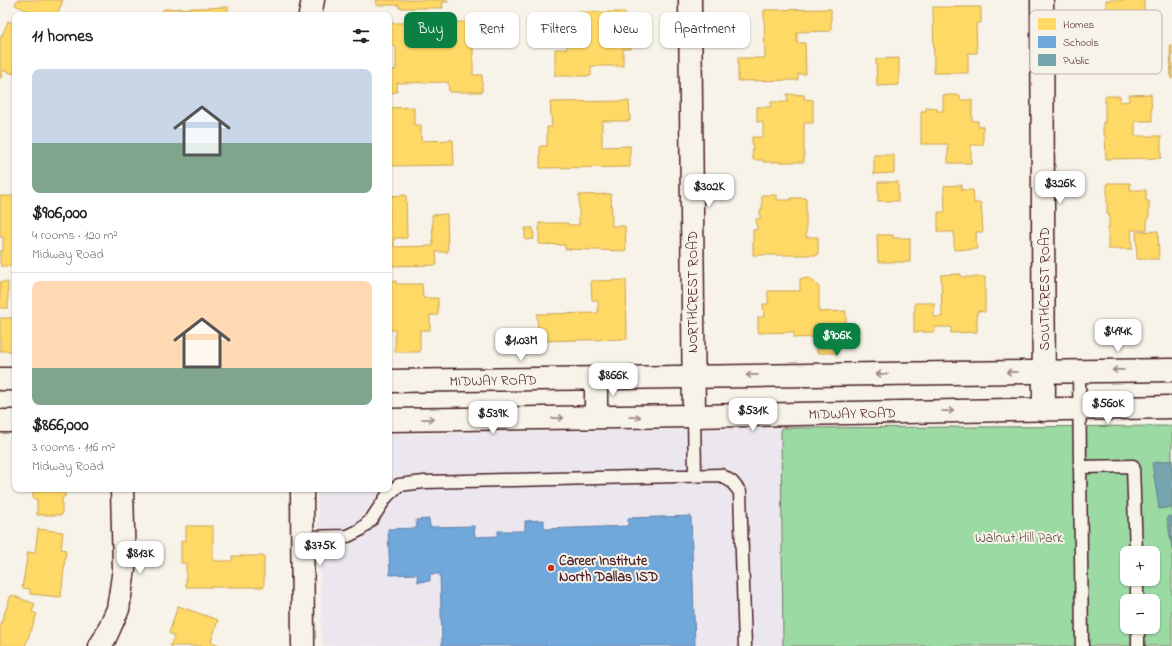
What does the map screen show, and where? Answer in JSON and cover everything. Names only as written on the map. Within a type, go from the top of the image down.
[{"type":"main road","points":[[311,12],[313,0]]},
{"type":"main road","name":"NORTHCREST ROAD","points":[[690,0],[694,416]]},
{"type":"main road","name":"SOUTHCREST ROAD","points":[[1042,0],[1042,10]]},
{"type":"main road","name":"SOUTHCREST ROAD","points":[[1042,74],[1044,410]]},
{"type":"main road","name":"MIDWAY ROAD","points":[[392,381],[1172,370]]},
{"type":"main road","points":[[596,378],[596,417]]},
{"type":"main road","points":[[0,379],[12,380]]},
{"type":"main road","name":"MIDWAY ROAD","points":[[392,420],[1172,407]]},
{"type":"main road","points":[[0,421],[12,421]]},
{"type":"main road","points":[[100,646],[118,609],[124,569],[122,492]]},
{"type":"main road","points":[[302,492],[303,646]]},
{"type":"lane","points":[[1079,371],[1082,646]]},
{"type":"lane","points":[[694,416],[695,475]]},
{"type":"lane","points":[[1080,467],[1133,466],[1136,546]]},
{"type":"lane","points":[[392,491],[399,485],[424,482],[721,475],[732,482],[740,492],[745,646]]},
{"type":"lane","points":[[303,537],[348,536],[360,530],[371,520],[391,492]]},
{"type":"lane","points":[[1138,634],[1138,646]]},
{"type":"shaded area","name":"Career Institute North Dallas ISD","points":[[781,428],[783,646],[322,646],[317,492],[392,492],[392,434]]},
{"type":"green space","name":"Walnut Hill Park","points":[[1172,426],[1172,646],[783,646],[781,428]]},
{"type":"building: Homes","points":[[17,0],[63,0],[58,12],[31,12],[15,5]]},
{"type":"building: Homes","points":[[376,0],[448,0],[448,2],[442,2],[443,8],[399,8],[399,5],[376,5]]},
{"type":"building: Homes","points":[[1106,0],[1144,0],[1144,10],[1106,10]]},
{"type":"building: Homes","points":[[228,7],[228,12],[162,12],[164,9]]},
{"type":"building: Homes","points":[[933,7],[981,7],[981,23],[976,23],[977,53],[968,53],[968,73],[934,73]]},
{"type":"building: Homes","points":[[831,9],[831,31],[797,32],[797,43],[805,43],[806,74],[798,74],[798,80],[738,81],[738,58],[765,58],[764,10]]},
{"type":"building: Homes","points":[[591,12],[599,12],[599,48],[631,49],[623,49],[623,66],[591,66],[591,76],[555,76],[555,49],[591,48]]},
{"type":"building: Homes","points":[[8,21],[12,23],[12,74],[4,70],[0,79],[0,35],[2,36]]},
{"type":"building: Homes","points":[[457,22],[465,22],[465,48],[473,48],[473,75],[482,75],[482,92],[449,92],[448,82],[397,83],[397,92],[392,93],[392,70],[396,70],[396,46],[392,46],[392,23],[404,23],[404,48],[457,48]]},
{"type":"building: Homes","points":[[1170,45],[1172,45],[1172,79],[1171,79]]},
{"type":"building: Homes","points":[[899,58],[899,85],[877,86],[876,59]]},
{"type":"building: Homes","points":[[787,94],[804,95],[804,99],[813,100],[813,123],[804,123],[804,162],[763,162],[763,160],[753,160],[752,137],[763,137],[763,122],[757,122],[757,107],[771,107],[771,102],[788,102]]},
{"type":"building: Homes","points":[[1151,94],[1152,121],[1135,121],[1135,136],[1161,136],[1161,158],[1106,159],[1105,134],[1103,134],[1103,122],[1105,122],[1105,96],[1120,96],[1120,102],[1129,101],[1129,95]]},
{"type":"building: Homes","points":[[943,95],[960,95],[960,100],[972,100],[972,121],[978,121],[978,127],[983,126],[983,145],[971,145],[971,163],[948,163],[948,144],[921,144],[921,111],[926,111],[926,107],[937,108],[937,111],[943,111]]},
{"type":"building: Homes","points":[[629,101],[630,121],[602,121],[602,147],[630,146],[630,167],[540,168],[540,146],[547,146],[547,127],[552,127],[550,102]]},
{"type":"building: Homes","points":[[414,107],[414,125],[421,125],[421,141],[453,140],[454,165],[392,166],[392,108]]},
{"type":"building: Homes","points":[[874,155],[894,155],[894,173],[874,174]]},
{"type":"building: Homes","points":[[878,182],[898,182],[898,201],[878,201]]},
{"type":"building: Homes","points":[[1107,183],[1130,183],[1130,190],[1146,190],[1146,201],[1149,201],[1147,230],[1131,230],[1132,249],[1108,249],[1109,214],[1107,214]]},
{"type":"building: Homes","points":[[962,185],[962,190],[973,190],[974,203],[981,203],[983,232],[976,232],[977,249],[954,250],[954,232],[938,232],[938,212],[945,212],[944,186]]},
{"type":"building: Homes","points":[[611,194],[612,226],[625,226],[626,251],[565,249],[565,245],[539,244],[539,223],[568,223],[568,225],[579,225],[579,195]]},
{"type":"building: Homes","points":[[406,195],[407,238],[394,238],[394,247],[433,246],[432,215],[447,214],[448,252],[436,252],[437,265],[392,266],[392,196]]},
{"type":"building: Homes","points":[[762,195],[777,195],[777,200],[806,198],[806,237],[818,237],[818,255],[753,255],[753,230],[757,230],[756,219],[760,219],[760,210],[762,210]]},
{"type":"building: Homes","points":[[0,196],[12,196],[12,266],[1,266],[0,251],[3,251],[3,237],[0,237]]},
{"type":"building: Homes","points":[[525,228],[533,228],[534,239],[525,240]]},
{"type":"building: Homes","points":[[1158,231],[1159,259],[1137,259],[1136,232]]},
{"type":"building: Homes","points":[[877,235],[893,235],[893,238],[910,238],[910,262],[878,262]]},
{"type":"building: Homes","points":[[961,274],[961,277],[985,277],[985,312],[977,311],[977,332],[951,333],[951,327],[935,327],[935,332],[914,332],[915,303],[934,303],[934,317],[942,317],[941,275]]},
{"type":"building: Homes","points":[[810,278],[819,287],[819,312],[846,311],[846,332],[837,332],[837,353],[817,353],[817,337],[794,338],[794,332],[758,333],[758,317],[764,317],[763,304],[768,304],[768,291],[800,291],[800,279]]},
{"type":"building: Homes","points":[[626,280],[627,339],[538,341],[537,314],[598,313],[598,300],[592,300],[591,281]]},
{"type":"building: Homes","points":[[392,281],[396,281],[396,284],[422,284],[423,298],[438,298],[438,315],[430,315],[430,330],[420,330],[420,352],[395,352],[395,330],[392,330]]},
{"type":"building: Homes","points":[[0,282],[8,282],[8,308],[0,308]]},
{"type":"building: Homes","points":[[0,318],[12,318],[12,351],[0,351]]},
{"type":"building: Homes","points":[[33,492],[65,492],[65,497],[62,497],[62,515],[37,515],[37,499],[33,499]]},
{"type":"building: Homes","points":[[186,526],[213,526],[213,561],[232,561],[232,556],[264,556],[264,587],[186,587],[186,563],[181,563],[181,541],[186,541]]},
{"type":"building: Homes","points":[[38,529],[63,532],[61,549],[66,550],[61,597],[30,594],[30,589],[22,588],[28,552],[35,553]]},
{"type":"building: Homes","points":[[11,595],[35,604],[32,612],[37,614],[25,646],[0,646],[0,626]]},
{"type":"building: Homes","points":[[178,606],[218,620],[211,642],[223,646],[170,646],[174,636],[169,633]]},
{"type":"building: Schools","points":[[691,516],[695,646],[442,646],[440,574],[430,574],[430,581],[418,582],[417,574],[390,575],[388,529],[417,528],[416,520],[429,519],[430,527],[474,526],[475,537],[498,536],[498,531],[525,531],[525,521],[544,520],[544,529],[628,526],[628,518]]},
{"type":"building: Public","points":[[1172,460],[1172,507],[1159,509],[1152,463]]},
{"type":"building: Public","points":[[1172,516],[1172,549],[1167,517]]},
{"type":"place","name":"Career Institute North Dallas ISD","points":[[551,568]]}]
